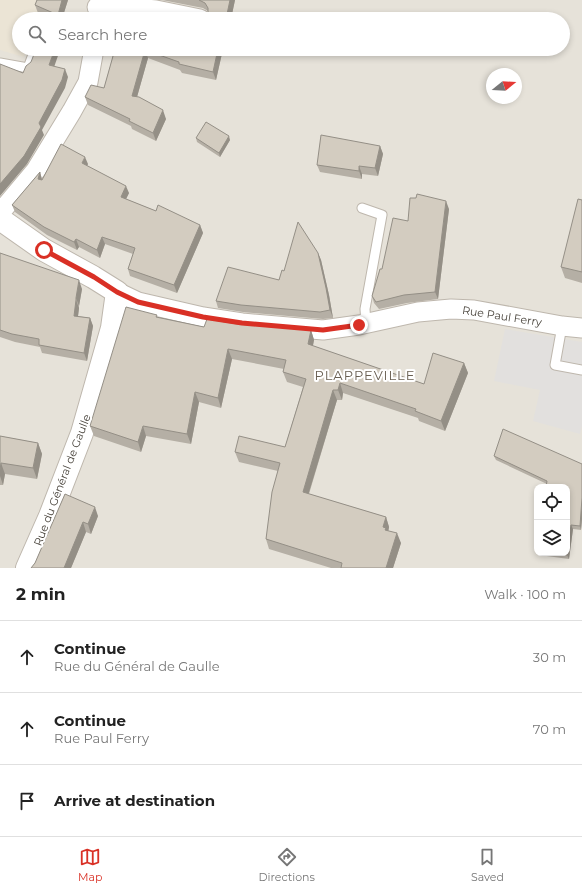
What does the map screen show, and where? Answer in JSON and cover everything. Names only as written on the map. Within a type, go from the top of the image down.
[{"type":"street","points":[[96,9],[126,7],[166,12]]},
{"type":"street","points":[[0,214],[36,170],[72,111],[88,82],[93,56]]},
{"type":"street","points":[[0,219],[44,250],[94,277],[117,292]]},
{"type":"street","name":"Rue Paul Ferry","points":[[117,292],[138,302],[203,317],[242,323],[323,330],[366,324],[418,312],[451,309],[474,310],[562,326],[582,328]]},
{"type":"street","name":"Rue du Général de Gaulle","points":[[27,568],[50,516],[82,433],[112,328],[117,292]]},
{"type":"lane","points":[[0,63],[28,68],[32,56]]},
{"type":"lane","points":[[362,208],[382,215],[365,309],[366,324]]},
{"type":"lane","points":[[562,326],[555,365],[582,370]]},
{"type":"shaded area","points":[[0,0],[582,0],[582,568],[0,568]]},
{"type":"shaded area","points":[[0,0],[68,0],[44,12],[12,12],[12,54],[0,50]]},
{"type":"shaded area","points":[[505,329],[582,342],[582,426],[580,434],[533,421],[540,390],[494,381]]},
{"type":"building","points":[[37,0],[62,0],[59,12],[51,12],[35,5]]},
{"type":"building","points":[[199,0],[230,0],[227,12],[208,12],[208,8],[205,3]]},
{"type":"building","points":[[33,56],[52,56],[49,65],[65,69],[62,80],[39,123],[41,127],[24,156],[0,184],[0,64],[23,73],[26,66],[31,62]]},
{"type":"building","points":[[113,56],[143,56],[132,96],[139,97],[163,110],[153,133],[129,121],[130,119],[85,97],[91,85],[104,88]]},
{"type":"building","points":[[162,56],[216,56],[213,72],[179,64],[179,62]]},
{"type":"building","points":[[206,122],[229,136],[219,153],[196,138]]},
{"type":"building","points":[[321,135],[380,146],[375,168],[359,166],[359,171],[317,165]]},
{"type":"building","points":[[61,144],[85,157],[82,163],[126,186],[121,197],[156,211],[158,205],[200,225],[174,285],[128,269],[135,248],[102,237],[97,250],[76,239],[74,242],[44,227],[12,205],[40,172],[38,179],[42,180]]},
{"type":"building","points":[[417,194],[446,201],[435,292],[404,295],[376,302],[372,296],[380,269],[382,269],[393,218],[408,221],[410,198],[416,198]]},
{"type":"building","points":[[578,199],[582,200],[582,272],[561,267]]},
{"type":"building","points":[[298,222],[318,253],[330,310],[320,312],[241,305],[216,301],[228,267],[279,280],[282,270],[284,271]]},
{"type":"building","points":[[0,253],[79,280],[74,316],[90,318],[84,353],[39,345],[39,339],[0,330]]},
{"type":"building","points":[[126,307],[157,315],[156,317],[204,327],[207,319],[237,324],[311,330],[308,344],[424,384],[433,353],[464,363],[441,421],[415,411],[416,409],[340,383],[338,390],[333,390],[303,492],[386,517],[383,527],[386,528],[385,530],[397,533],[386,568],[341,568],[342,563],[266,539],[272,492],[280,463],[235,452],[239,436],[285,447],[306,379],[283,372],[286,360],[228,349],[218,398],[195,392],[187,434],[143,426],[138,442],[90,426]]},
{"type":"building","points":[[503,429],[582,464],[580,526],[571,525],[570,532],[570,484],[546,484],[547,481],[494,456]]},
{"type":"building","points":[[0,436],[38,443],[33,468],[1,463],[0,470]]},
{"type":"building","points":[[65,494],[95,507],[88,524],[83,522],[64,568],[31,568],[35,563]]},
{"type":"district","name":"PLAPPEVILLE","points":[[365,375]]},
{"type":"route","points":[[44,250],[94,277],[117,292],[138,302],[203,317],[280,327],[323,330],[359,325]]}]
